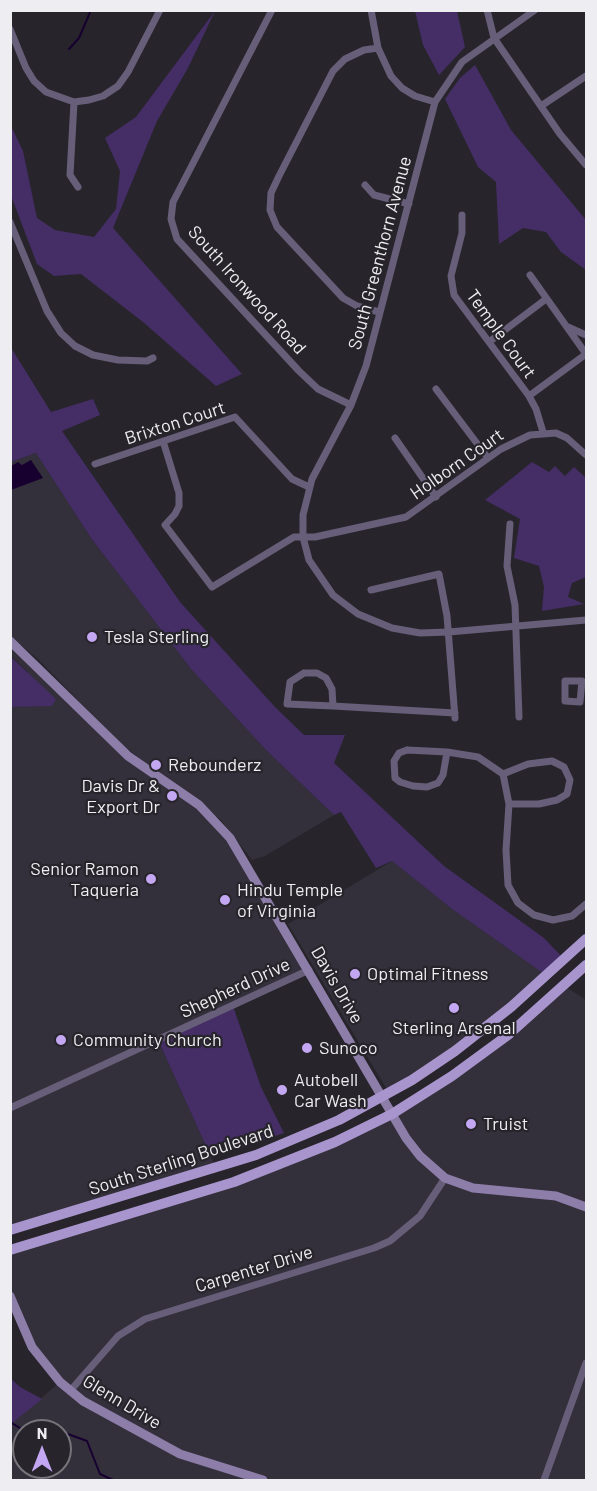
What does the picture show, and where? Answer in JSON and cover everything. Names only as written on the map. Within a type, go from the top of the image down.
[{"type":"main road","name":"Davis Drive","points":[[10,641],[128,756],[199,805],[219,825],[243,857],[415,1151],[445,1178],[473,1188],[555,1196],[586,1207]]},
{"type":"main road","name":"South Sterling Boulevard","points":[[10,1230],[256,1155],[339,1120],[436,1064],[487,1027],[586,939]]},
{"type":"main road","name":"South Sterling Boulevard","points":[[10,1250],[266,1171],[335,1142],[392,1114],[488,1050],[586,965]]},
{"type":"main road","name":"Glenn Drive","points":[[10,1296],[32,1347],[49,1370],[70,1391],[93,1408],[180,1454],[263,1480]]},
{"type":"street","points":[[10,29],[34,81],[46,92],[74,102],[103,96],[118,86],[128,72],[160,10]]},
{"type":"street","name":"South Ironwood Road","points":[[272,10],[173,202],[171,219],[177,239],[299,371],[318,389],[351,405]]},
{"type":"street","points":[[371,10],[378,48],[391,75],[402,88],[415,96],[435,102]]},
{"type":"street","points":[[487,10],[494,38],[560,134],[586,165]]},
{"type":"street","name":"South Greenthorn Avenue","points":[[303,537],[303,515],[309,487],[351,405],[366,366],[435,102],[462,62],[535,10]]},
{"type":"street","points":[[378,48],[364,50],[345,59],[333,71],[271,193],[270,210],[277,227],[343,298],[357,306],[379,312]]},
{"type":"street","points":[[541,106],[586,76]]},
{"type":"street","points":[[74,102],[70,175],[78,187]]},
{"type":"street","points":[[365,185],[374,195],[409,204]]},
{"type":"street","name":"Temple Court","points":[[462,214],[462,233],[451,284],[454,295],[529,396],[536,409],[543,432]]},
{"type":"street","points":[[10,222],[47,311],[61,333],[75,346],[93,354],[118,360],[147,361],[153,358]]},
{"type":"street","points":[[529,396],[586,354],[530,275]]},
{"type":"street","points":[[489,342],[546,299]]},
{"type":"street","points":[[568,327],[586,335]]},
{"type":"street","points":[[436,389],[488,458]]},
{"type":"street","name":"Brixton Court","points":[[94,464],[235,417],[292,479],[309,487]]},
{"type":"street","points":[[543,432],[556,433],[567,438],[586,455]]},
{"type":"street","name":"Holborn Court","points":[[163,441],[179,493],[179,506],[176,514],[165,525],[212,587],[294,537],[315,537],[406,517],[515,441],[543,432]]},
{"type":"street","points":[[395,438],[436,497]]},
{"type":"street","points":[[510,524],[507,566],[517,626],[519,717]]},
{"type":"street","points":[[303,537],[309,560],[322,582],[358,614],[375,622],[406,631],[449,632],[586,620]]},
{"type":"street","points":[[333,706],[331,686],[321,675],[302,674],[290,682],[287,704],[455,715],[449,632],[439,574],[371,590]]},
{"type":"street","points":[[582,681],[586,672]]},
{"type":"street","points":[[447,752],[443,775],[435,784],[412,786],[400,782],[394,775],[394,761],[399,753],[447,752],[478,757],[503,774],[509,804],[506,850],[508,885],[514,899],[534,915],[553,920],[572,916],[586,904]]},
{"type":"street","points":[[503,774],[528,764],[552,762],[564,767],[570,780],[567,794],[557,800],[539,804],[509,804]]},
{"type":"street","name":"Shepherd Drive","points":[[10,1108],[309,970]]},
{"type":"street","name":"Carpenter Drive","points":[[70,1391],[118,1336],[144,1319],[374,1248],[390,1240],[420,1216],[445,1178]]},
{"type":"street","points":[[544,1480],[586,1364]]},
{"type":"shaded area","points":[[215,11],[188,68],[157,121],[113,228],[242,374],[216,386],[143,322],[81,274],[54,276],[37,264],[10,193],[11,126],[23,151],[37,218],[55,230],[94,237],[116,209],[120,171],[105,138],[136,117]]},
{"type":"shaded area","points":[[415,11],[457,11],[465,47],[439,75],[423,45]]},
{"type":"shaded area","points":[[475,65],[511,130],[586,220],[586,270],[561,252],[546,232],[523,228],[499,244],[496,182],[478,167],[445,99],[460,78]]},
{"type":"shaded area","points":[[10,346],[51,412],[93,399],[100,415],[62,431],[180,602],[275,707],[304,735],[345,735],[334,763],[444,866],[544,938],[565,960],[547,976],[452,909],[392,861],[376,868],[341,812],[334,815],[267,751],[191,669],[91,538],[36,453],[11,462]]},
{"type":"shaded area","points":[[36,453],[91,538],[191,669],[267,751],[334,815],[265,856],[252,860],[221,820],[121,744],[38,659],[11,637],[11,462]]},
{"type":"shaded area","points":[[31,460],[43,478],[11,490],[11,466],[18,462],[22,465]]},
{"type":"shaded area","points":[[532,462],[549,472],[555,466],[565,476],[574,467],[586,478],[586,577],[572,583],[568,597],[584,604],[542,611],[544,587],[539,566],[514,558],[520,519],[485,500]]},
{"type":"shaded area","points":[[10,641],[113,742],[219,825],[309,970],[158,1040],[216,1168],[11,1230],[11,707],[26,707],[28,672],[11,656]]},
{"type":"shaded area","points":[[10,656],[56,699],[52,706],[11,707]]},
{"type":"shaded area","points":[[392,861],[452,909],[547,976],[511,1007],[389,1093],[288,924]]},
{"type":"shaded area","points":[[563,985],[586,1000],[586,1480],[11,1480],[12,1423],[12,1479],[72,1479],[72,1419],[17,1419],[60,1382],[49,1370],[11,1296],[11,1250],[300,1158],[452,1076]]},
{"type":"shaded area","points":[[233,1006],[261,1087],[284,1133],[211,1157],[158,1040]]},
{"type":"shaded area","points":[[10,1378],[20,1387],[42,1399],[17,1419],[12,1419],[11,1424]]},
{"type":"waterway","points":[[69,49],[79,38],[91,10]]},
{"type":"waterway","points":[[72,1436],[87,1441],[100,1474],[113,1480]]},
{"type":"place","name":"Tesla Sterling","points":[[92,637]]},
{"type":"place","name":"Rebounderz","points":[[156,765]]},
{"type":"place","name":"Davis Dr & Export Dr","points":[[172,796]]},
{"type":"place","name":"Senior Ramon Taqueria","points":[[151,879]]},
{"type":"place","name":"Hindu Temple of Virginia","points":[[225,900]]},
{"type":"place","name":"Optimal Fitness","points":[[355,974]]},
{"type":"place","name":"Sterling Arsenal","points":[[454,1008]]},
{"type":"place","name":"Community Church","points":[[61,1040]]},
{"type":"place","name":"Sunoco","points":[[307,1048]]},
{"type":"place","name":"Autobell Car Wash","points":[[282,1090]]},
{"type":"place","name":"Truist","points":[[471,1124]]}]
